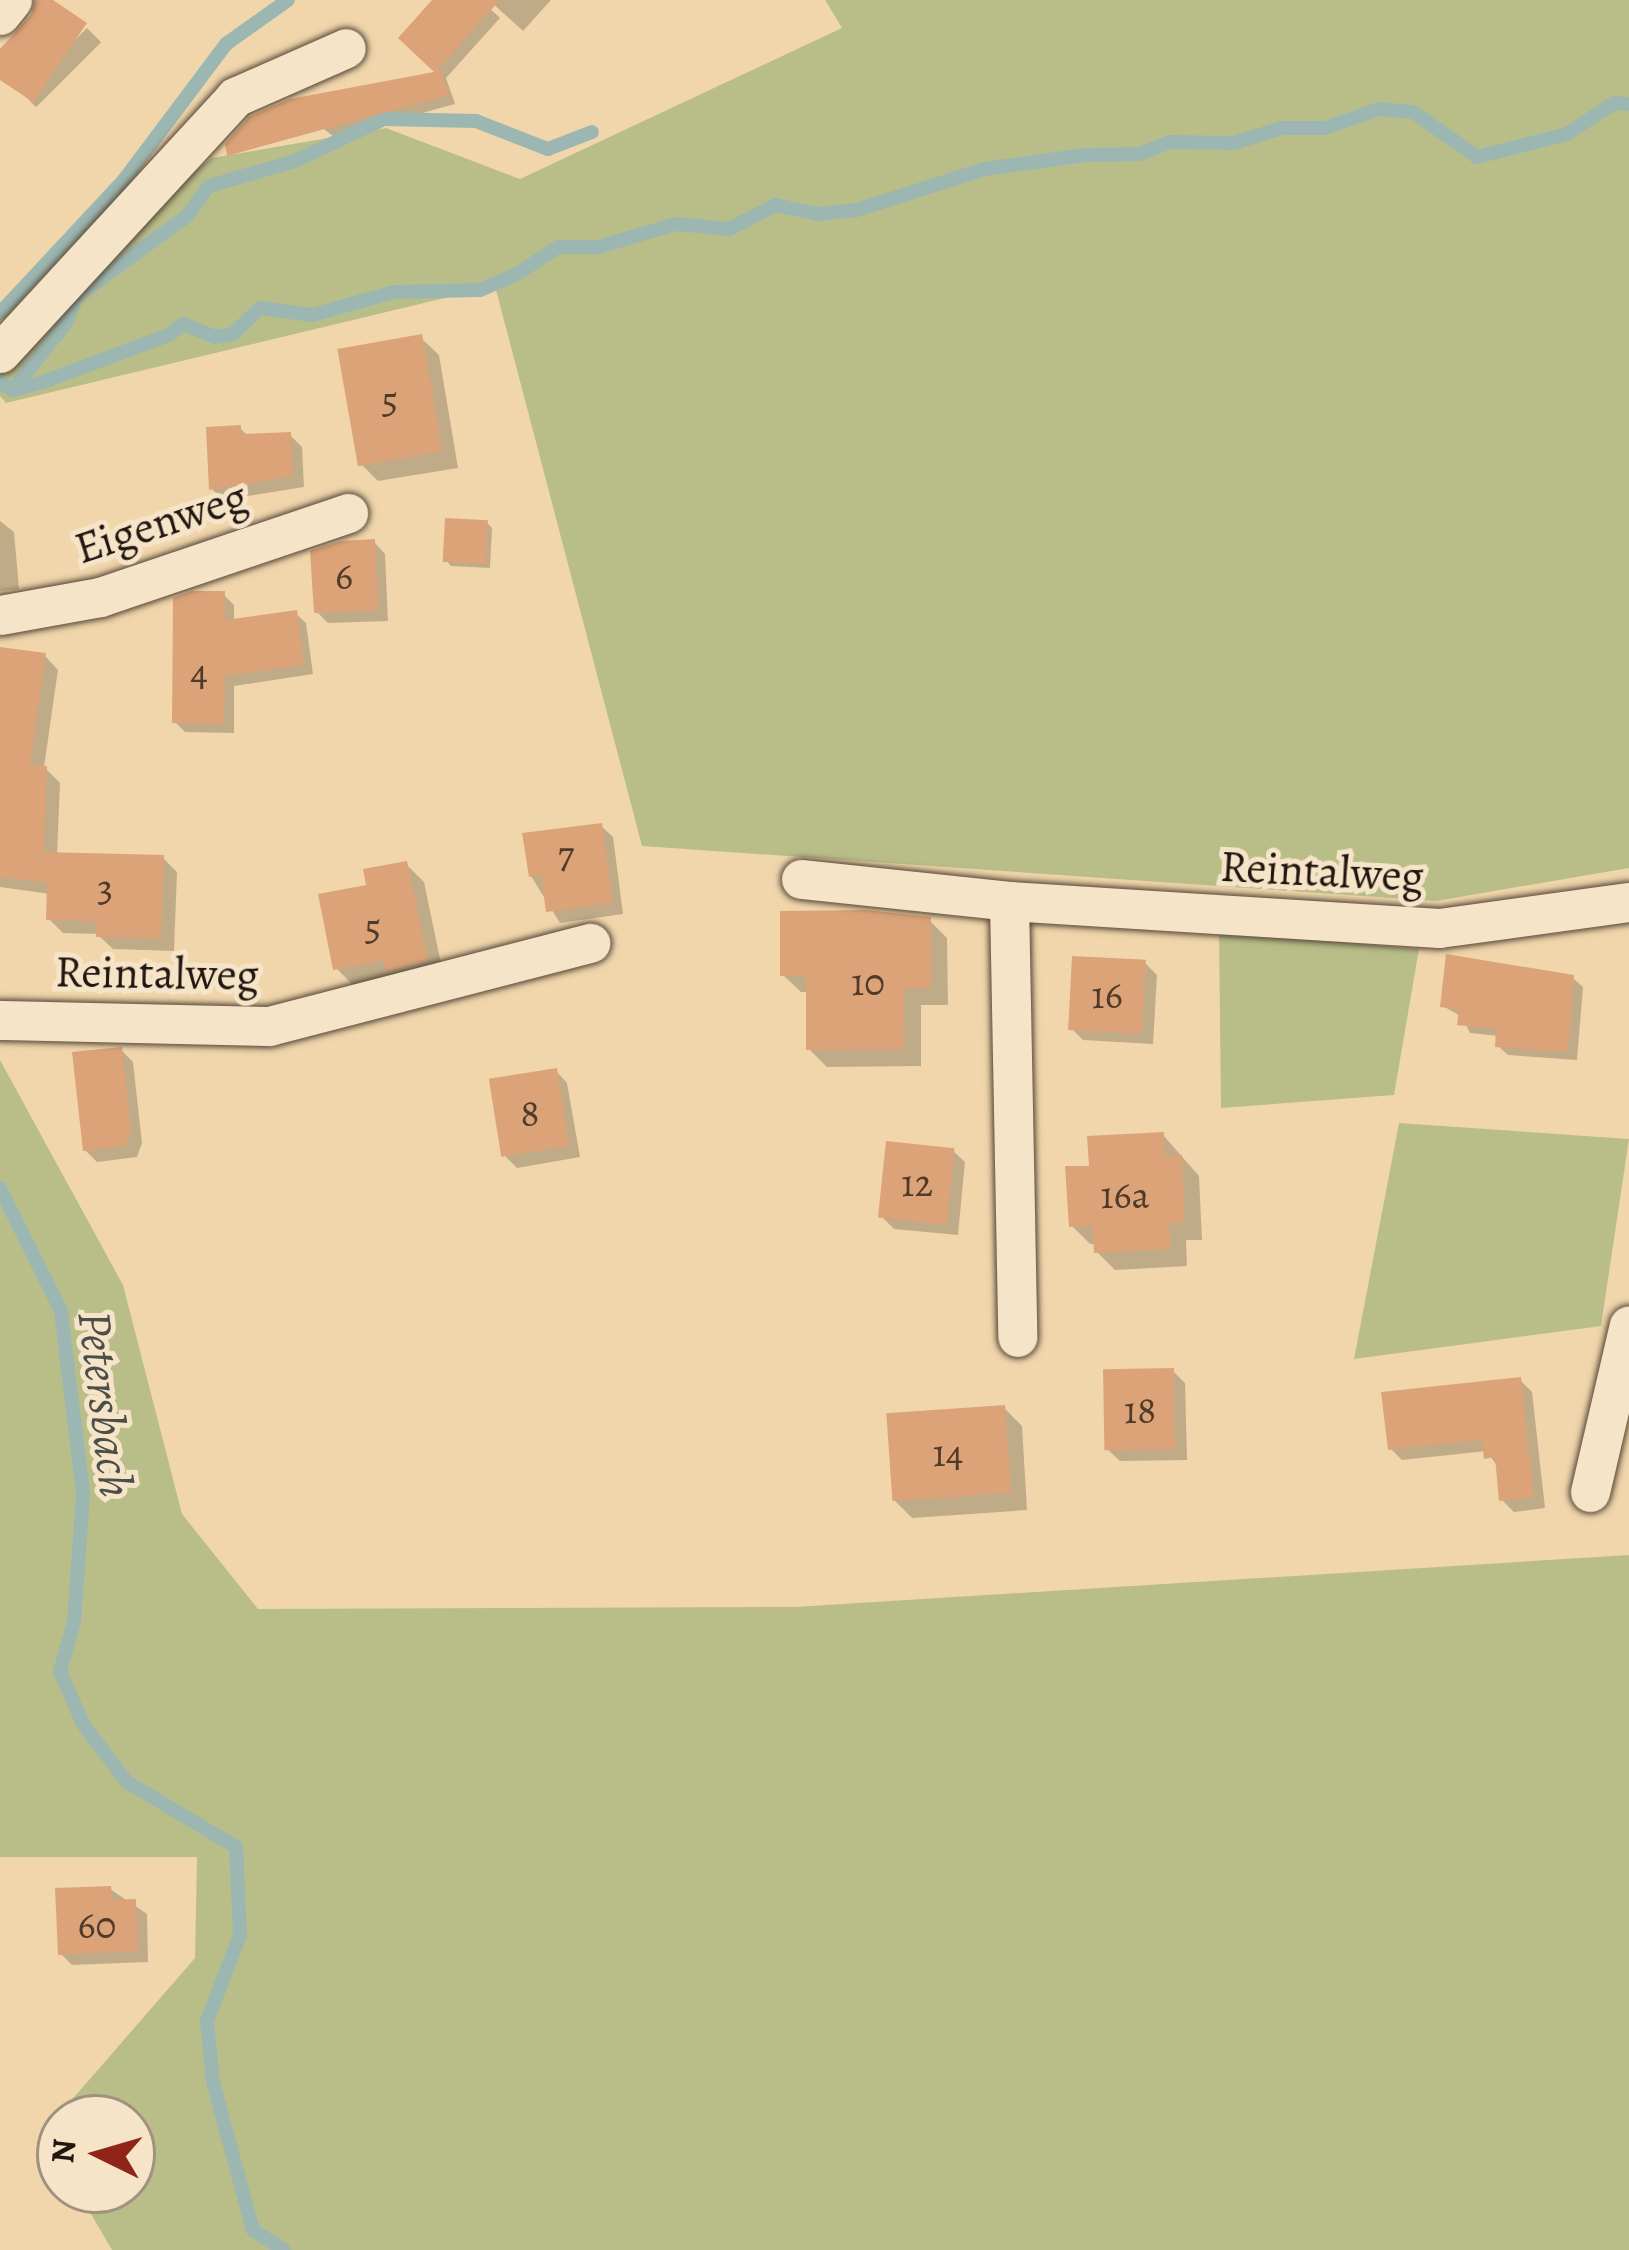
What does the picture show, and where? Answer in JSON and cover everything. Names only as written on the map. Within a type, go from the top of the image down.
[{"type":"street","points":[[0,15],[12,0]]},
{"type":"street","points":[[0,353],[236,97],[346,48]]},
{"type":"street","name":"Eigenweg","points":[[0,615],[100,597],[348,513]]},
{"type":"street","name":"Reintalweg","points":[[801,880],[1009,901],[1439,928],[1629,902]]},
{"type":"street","points":[[1009,901],[1017,1337]]},
{"type":"street","name":"Reintalweg","points":[[0,1020],[269,1026],[590,943]]},
{"type":"street","points":[[1590,1492],[1629,1325]]},
{"type":"green space","points":[[825,0],[1629,0],[1629,868],[1436,901],[642,846],[495,286],[6,403],[0,396],[0,354],[102,242],[212,158],[386,128],[520,179],[842,28]]},
{"type":"green space","points":[[1219,931],[1419,949],[1394,1095],[1221,1108]]},
{"type":"green space","points":[[0,1060],[123,1285],[182,1514],[258,1609],[795,1607],[1629,1555],[1629,2250],[112,2250],[91,2214],[156,2214],[156,2094],[77,2094],[195,1958],[197,1857],[0,1857]]},
{"type":"green space","points":[[1399,1123],[1629,1139],[1601,1326],[1354,1359]]},
{"type":"building","points":[[35,0],[53,0],[87,23],[33,102],[0,80],[0,49],[31,15]]},
{"type":"building","points":[[432,0],[500,0],[436,71],[442,70],[448,95],[227,156],[225,144],[249,117],[290,99],[434,72],[398,38]]},
{"type":"building","points":[[422,334],[443,451],[358,466],[337,349]]},
{"type":"building","points":[[241,425],[241,434],[291,432],[293,476],[209,490],[206,427]]},
{"type":"building","points":[[445,518],[488,520],[486,564],[443,562]]},
{"type":"building","points":[[375,539],[378,610],[314,613],[310,551],[341,541]]},
{"type":"building","points":[[192,591],[225,591],[225,620],[297,610],[304,665],[225,676],[224,724],[172,723],[173,598]]},
{"type":"building","points":[[0,647],[46,653],[30,765],[47,766],[44,852],[164,855],[161,938],[96,937],[97,921],[46,920],[47,883],[0,877]]},
{"type":"building","points":[[602,823],[613,903],[546,912],[541,875],[529,877],[522,833]]},
{"type":"building","points":[[407,861],[428,960],[385,971],[384,960],[333,970],[318,894],[366,885],[363,869]]},
{"type":"building","points":[[866,910],[931,917],[931,988],[904,989],[905,1049],[806,1050],[806,976],[780,976],[780,911]]},
{"type":"building","points":[[1446,954],[1574,975],[1568,1052],[1495,1047],[1496,1029],[1457,1025],[1459,1010],[1440,1007]]},
{"type":"building","points":[[1072,956],[1146,960],[1142,1034],[1068,1030]]},
{"type":"building","points":[[122,1047],[131,1130],[126,1146],[83,1151],[72,1052]]},
{"type":"building","points":[[557,1068],[569,1146],[501,1157],[489,1079]]},
{"type":"building","points":[[1164,1132],[1165,1156],[1182,1155],[1185,1223],[1169,1223],[1171,1249],[1094,1253],[1093,1226],[1069,1227],[1065,1166],[1089,1166],[1087,1136]]},
{"type":"building","points":[[886,1141],[955,1148],[947,1225],[878,1218]]},
{"type":"building","points":[[1174,1368],[1175,1449],[1104,1450],[1103,1369]]},
{"type":"building","points":[[1521,1377],[1534,1497],[1499,1501],[1495,1457],[1484,1459],[1482,1440],[1388,1450],[1381,1392]]},
{"type":"building","points":[[1005,1405],[1011,1493],[892,1501],[886,1413]]},
{"type":"building","points":[[111,1886],[112,1900],[136,1899],[138,1951],[58,1955],[55,1888]]},
{"type":"waterway","points":[[0,313],[124,180],[226,44],[288,0]]},
{"type":"waterway","points":[[0,383],[13,390],[43,382],[169,335],[183,324],[215,337],[233,334],[260,308],[312,315],[394,292],[480,290],[517,274],[558,247],[598,247],[676,224],[729,229],[776,205],[818,214],[857,210],[985,169],[1085,155],[1140,154],[1170,142],[1234,143],[1282,128],[1325,128],[1379,109],[1413,112],[1477,157],[1567,134],[1614,103],[1629,104]]},
{"type":"waterway","points":[[14,388],[66,323],[76,297],[187,216],[209,186],[295,161],[384,119],[476,121],[548,149],[592,132]]},
{"type":"waterway","name":"Petersbach","points":[[0,1188],[61,1311],[83,1494],[74,1622],[60,1671],[83,1724],[127,1782],[236,1847],[240,1935],[207,2021],[213,2082],[253,2230],[284,2250]]}]
